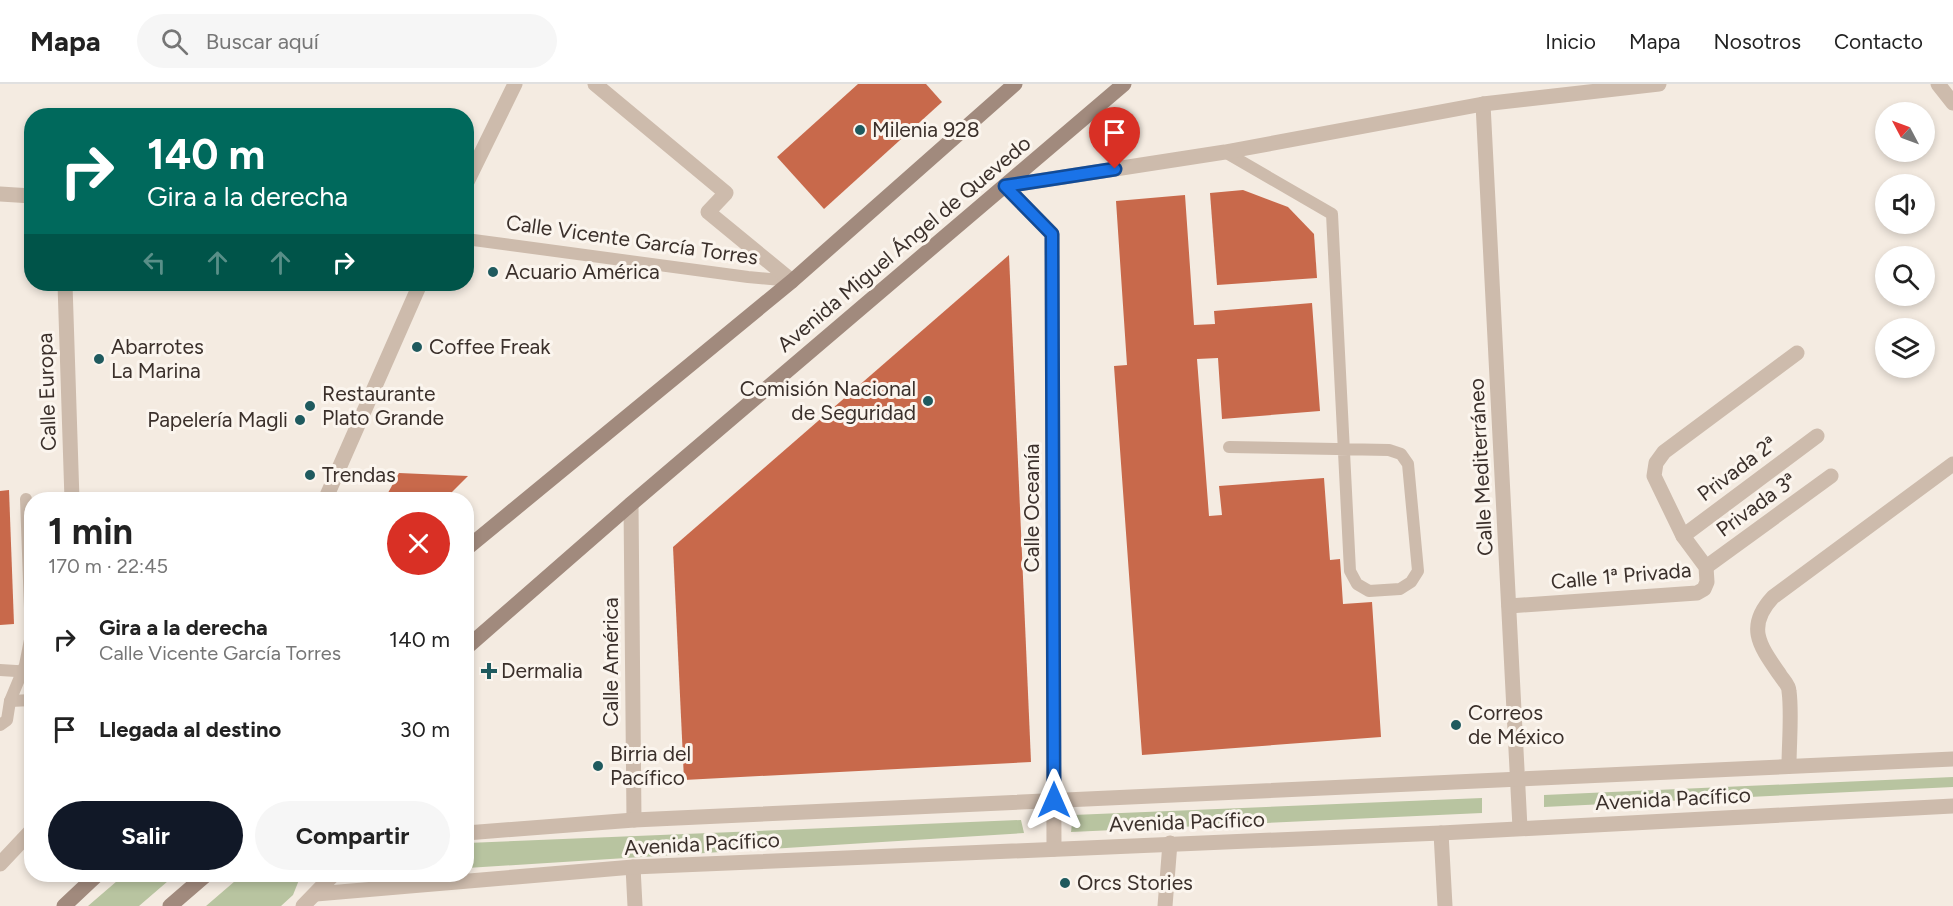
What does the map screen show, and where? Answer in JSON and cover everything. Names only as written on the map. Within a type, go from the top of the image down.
[{"type":"main road","name":"Avenida Miguel Ángel de Quevedo","points":[[474,542],[792,281],[1015,84]]},
{"type":"main road","name":"Avenida Miguel Ángel de Quevedo","points":[[474,641],[631,504],[1124,84]]},
{"type":"main road","points":[[64,906],[90,882]]},
{"type":"main road","points":[[170,906],[198,882]]},
{"type":"street","points":[[474,168],[515,84]]},
{"type":"street","points":[[595,84],[726,194],[708,212],[792,281]]},
{"type":"street","points":[[1005,186],[1225,152],[1483,104],[1659,84]]},
{"type":"street","points":[[1938,84],[1953,103]]},
{"type":"street","name":"Calle Mediterráneo","points":[[1483,104],[1521,828]]},
{"type":"street","name":"Calle Oceanía","points":[[1005,186],[1052,234],[1054,849]]},
{"type":"street","points":[[0,194],[24,196]]},
{"type":"street","name":"Calle Europa","points":[[65,291],[72,492]]},
{"type":"street","points":[[329,492],[417,291]]},
{"type":"street","name":"Calle 1ª Privada","points":[[1509,606],[1697,593],[1704,589],[1707,582],[1706,567],[1683,536],[1654,476],[1656,463],[1664,452],[1797,353]]},
{"type":"street","name":"Privada 2ª","points":[[1683,536],[1817,436]]},
{"type":"street","points":[[1789,766],[1789,688],[1762,649],[1757,636],[1758,621],[1763,608],[1773,597],[1953,464]]},
{"type":"street","name":"Privada 3ª","points":[[1706,567],[1831,476]]},
{"type":"street","name":"Calle América","points":[[631,504],[633,820]]},
{"type":"street","name":"Avenida Pacífico","points":[[474,832],[633,820],[1953,759]]},
{"type":"street","name":"Avenida Pacífico","points":[[474,881],[633,867],[1441,833],[1953,806]]},
{"type":"street","points":[[1441,833],[1445,906]]},
{"type":"street","points":[[0,852],[24,836]]},
{"type":"street","points":[[0,864],[24,837]]},
{"type":"street","points":[[1165,906],[1170,843]]},
{"type":"street","points":[[633,867],[635,906]]},
{"type":"street","points":[[303,906],[327,882]]},
{"type":"street","name":"Avenida Pacífico","points":[[316,894],[457,882]]},
{"type":"lane","points":[[1225,152],[1332,214],[1344,450],[1350,571],[1357,584],[1369,591],[1400,590],[1411,582],[1418,571],[1408,464],[1401,454],[1389,450],[1344,450],[1229,447]]},
{"type":"lane","name":"Calle Vicente García Torres","points":[[474,240],[736,276],[792,281]]},
{"type":"lane","points":[[0,670],[24,673]]},
{"type":"lane","points":[[0,725],[7,720],[10,701],[24,676]]},
{"type":"lane","points":[[10,701],[24,700]]},
{"type":"green space","points":[[1953,777],[1953,787],[1544,807],[1544,795]]},
{"type":"green space","points":[[1482,798],[1482,813],[1071,832],[1073,815]]},
{"type":"green space","points":[[1021,820],[1024,833],[474,868],[474,843]]},
{"type":"green space","points":[[116,882],[167,882],[139,906],[88,906]]},
{"type":"green space","points":[[234,882],[298,882],[293,895],[281,906],[206,906]]},
{"type":"building","name":"Milenia 928","points":[[858,84],[926,84],[942,102],[824,209],[777,157]]},
{"type":"building","points":[[1243,190],[1288,207],[1314,234],[1317,278],[1217,285],[1210,193]]},
{"type":"building","points":[[1185,195],[1194,325],[1215,324],[1214,311],[1312,303],[1320,411],[1222,419],[1218,358],[1197,359],[1209,516],[1222,515],[1219,486],[1324,478],[1330,560],[1340,559],[1343,604],[1372,602],[1381,737],[1142,755],[1114,366],[1127,365],[1116,201]]},
{"type":"building","name":"Comisión Nacional de Seguridad","points":[[1009,255],[1031,762],[684,780],[673,547]]},
{"type":"building","points":[[399,473],[468,476],[452,492],[388,492]]},
{"type":"building","points":[[9,490],[14,624],[0,625],[0,491]]},
{"type":"place","name":"Milenia 928","points":[[860,130]]},
{"type":"place","name":"Acuario América","points":[[493,272]]},
{"type":"place","name":"Coffee Freak","points":[[417,347]]},
{"type":"place","name":"Abarrotes La Marina","points":[[99,359]]},
{"type":"place","name":"Comisión Nacional de Seguridad","points":[[928,401]]},
{"type":"place","name":"Restaurante Plato Grande","points":[[310,406]]},
{"type":"place","name":"Papelería Magli","points":[[300,420]]},
{"type":"place","name":"Trendas","points":[[310,475]]},
{"type":"place","name":"Dermalia","points":[[489,671]]},
{"type":"place","name":"Correos de México","points":[[1456,725]]},
{"type":"place","name":"Birria del Pacífico","points":[[598,766]]},
{"type":"place","name":"Orcs Stories","points":[[1065,883]]},
{"type":"route","points":[[1054,800],[1052,234],[1005,186],[1115,169]]}]
